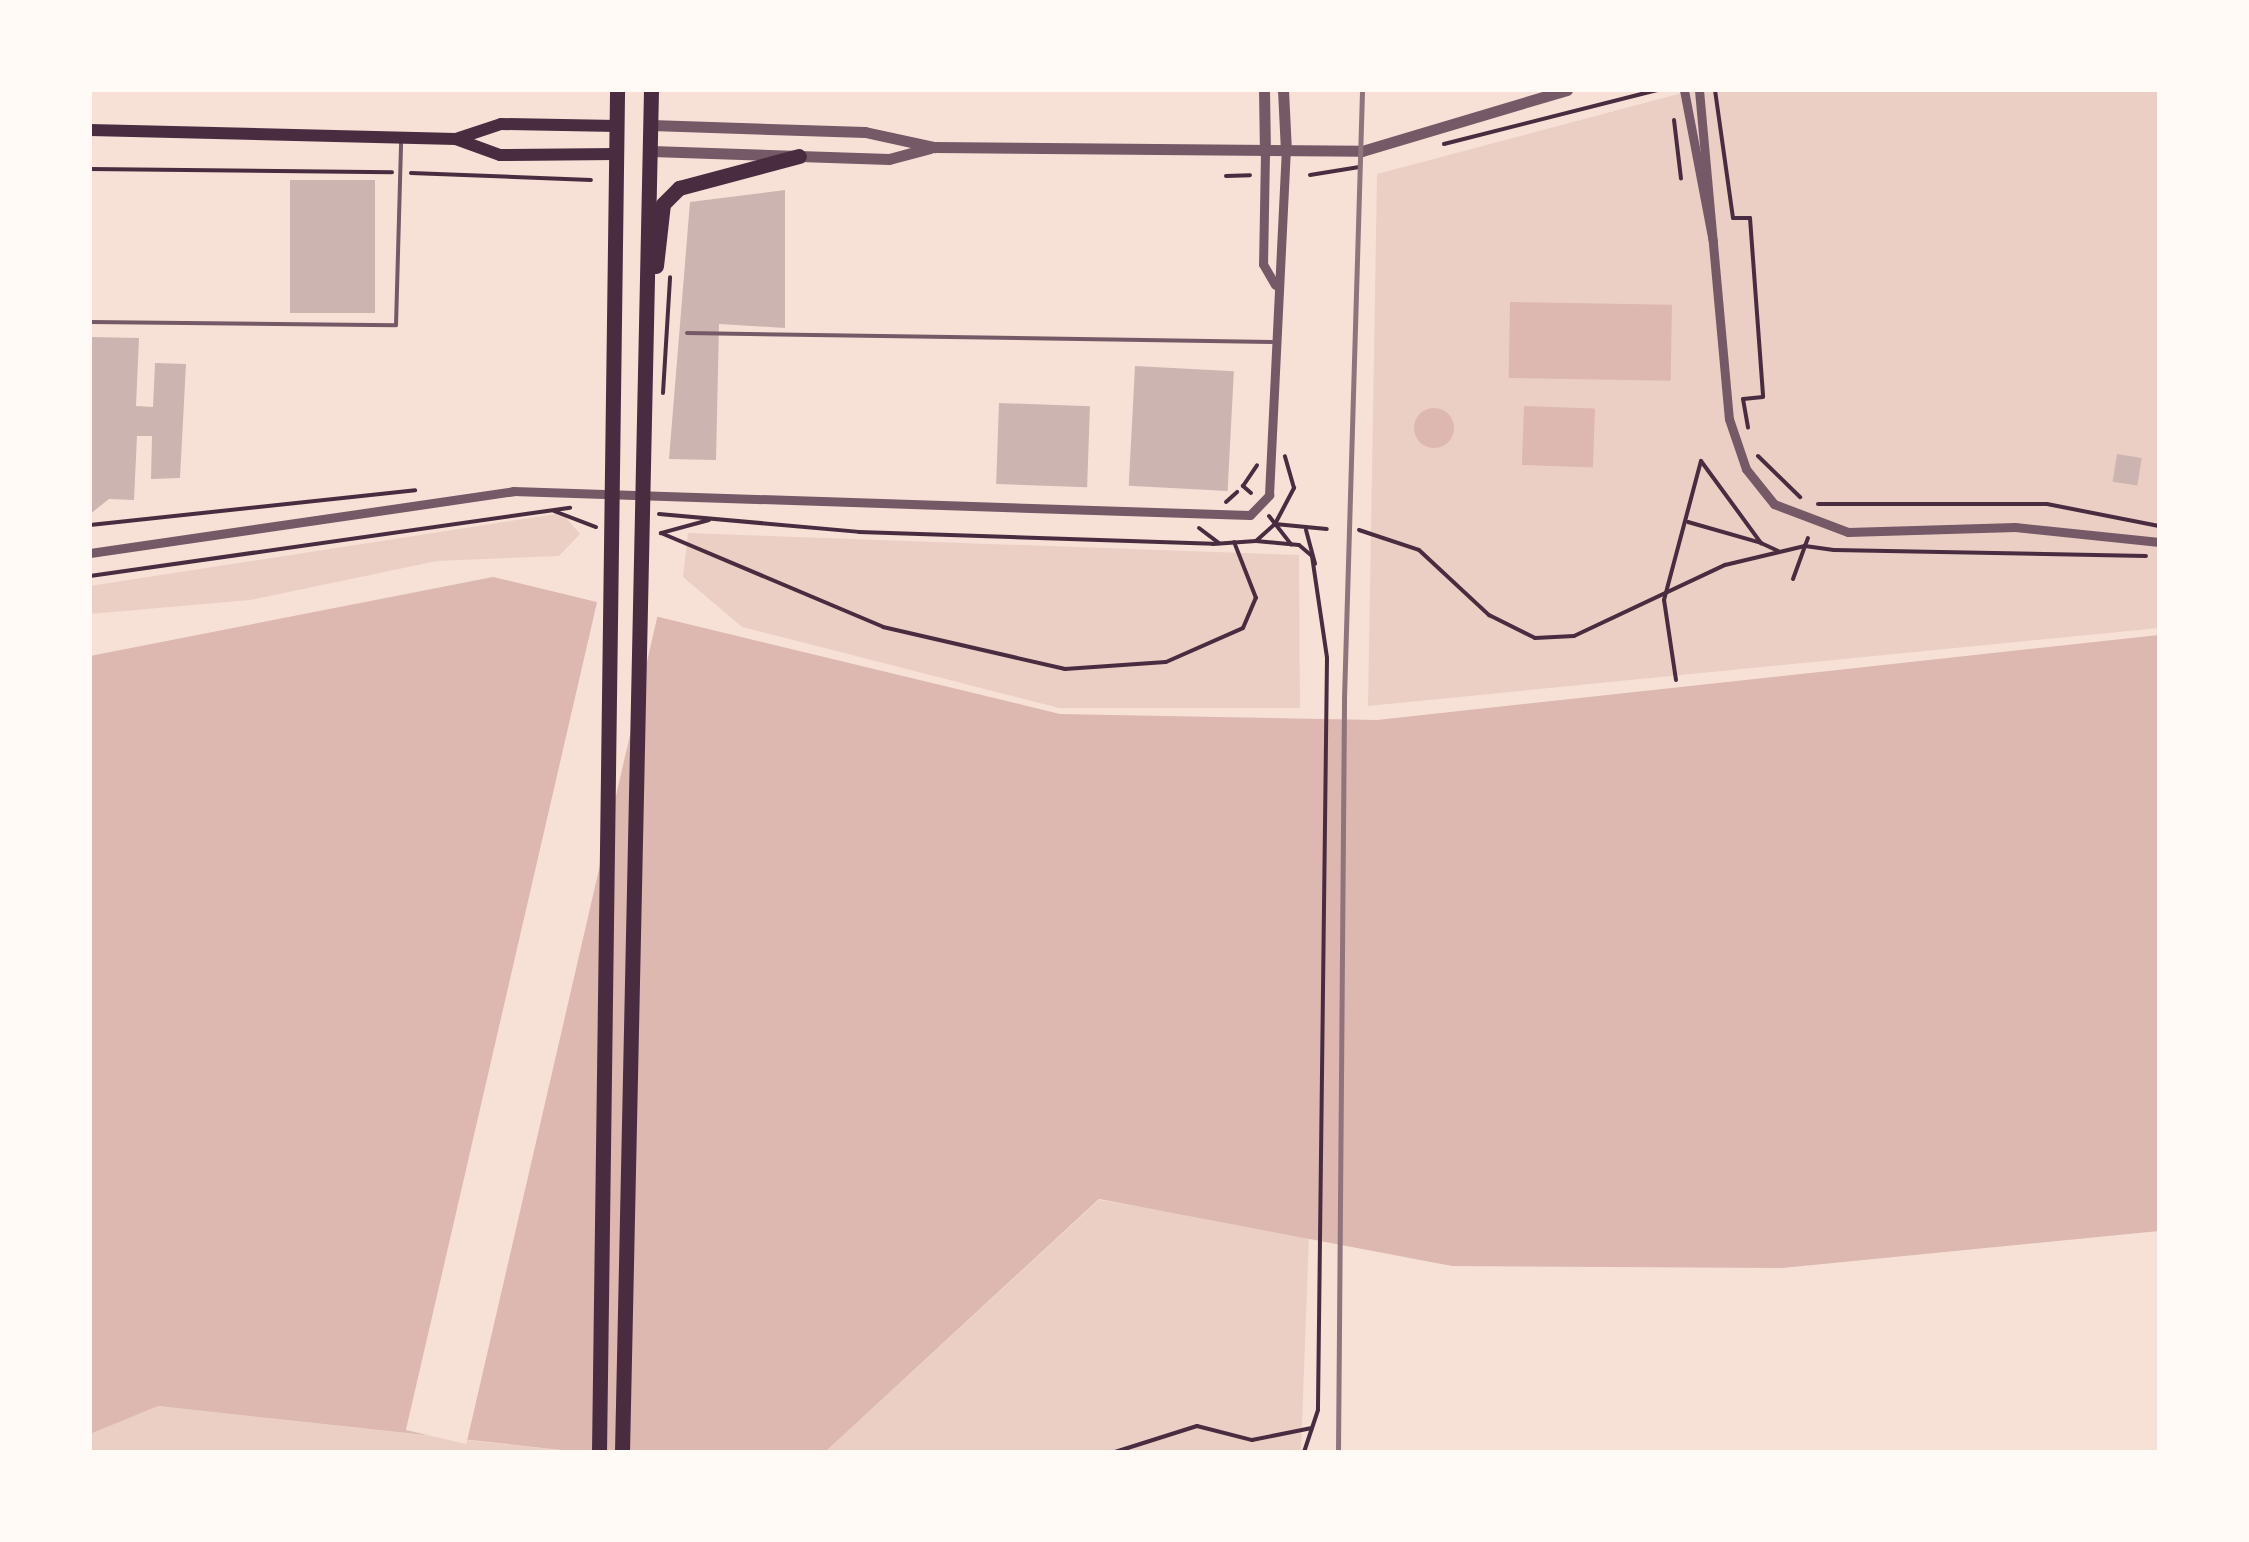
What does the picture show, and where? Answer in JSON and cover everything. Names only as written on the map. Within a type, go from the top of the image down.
[{"type":"highway","points":[[599,1452],[617,90]]},
{"type":"highway","points":[[622,1452],[640,455],[647,329],[651,90]]},
{"type":"highway","points":[[617,126],[651,125]]},
{"type":"highway","points":[[617,154],[651,151]]},
{"type":"highway","points":[[647,329],[663,204],[699,176],[798,156]]},
{"type":"main road","points":[[90,130],[456,138],[501,124],[617,126]]},
{"type":"main road","points":[[456,138],[500,155],[617,154]]},
{"type":"street","points":[[1264,90],[1263,264],[1275,285]]},
{"type":"street","points":[[90,553],[513,491],[1187,518],[1250,516],[1269,495],[1271,472],[1275,285],[1284,263],[1283,90]]},
{"type":"street","points":[[651,125],[864,132],[934,147],[1265,154],[1362,151],[1567,90]]},
{"type":"street","points":[[1684,90],[1720,269]]},
{"type":"street","points":[[1699,90],[1736,448],[1765,494],[1798,520],[1848,532],[2014,527],[2159,542]]},
{"type":"street","points":[[651,151],[889,159],[934,147]]},
{"type":"lane","points":[[90,322],[396,325],[401,138]]},
{"type":"lane","points":[[686,333],[1272,342]]},
{"type":"path","points":[[1429,148],[1657,90]]},
{"type":"path","points":[[1714,90],[1733,218],[1750,218],[1763,398],[1743,399],[1750,436]]},
{"type":"path","points":[[1673,108],[1681,180]]},
{"type":"path","points":[[90,169],[400,172],[591,180]]},
{"type":"path","points":[[1310,175],[1348,170]]},
{"type":"path","points":[[1226,176],[1250,176]]},
{"type":"path","points":[[662,402],[670,268]]},
{"type":"path","points":[[1754,446],[1777,482],[1820,505],[2047,504],[2159,526]]},
{"type":"path","points":[[1256,541],[1275,524],[1292,495],[1288,460]]},
{"type":"path","points":[[1676,680],[1664,600],[1701,462],[1760,542]]},
{"type":"path","points":[[1243,486],[1251,492]]},
{"type":"path","points":[[90,525],[415,490]]},
{"type":"path","points":[[90,576],[590,507]]},
{"type":"path","points":[[643,512],[714,519],[1219,544],[1291,544]]},
{"type":"path","points":[[1269,516],[1291,544],[1315,564]]},
{"type":"path","points":[[1187,518],[1219,544]]},
{"type":"path","points":[[714,519],[661,533],[882,627],[1065,669],[1166,662],[1243,628],[1256,598],[1234,542]]},
{"type":"path","points":[[1688,522],[1760,542],[1778,551]]},
{"type":"path","points":[[1275,524],[1326,529]]},
{"type":"path","points":[[1304,1452],[1312,1428],[1318,1379],[1328,691],[1315,564],[1306,530]]},
{"type":"path","points":[[1358,530],[1419,550],[1490,615],[1535,638],[1574,636],[1664,600],[1690,580],[1805,546],[2159,557]]},
{"type":"path","points":[[1793,579],[1808,538]]},
{"type":"path","points":[[1114,1452],[1197,1426],[1252,1440],[1312,1428]]},
{"type":"shaded area","points":[[1693,90],[2159,90],[2159,628],[1368,706],[1377,174]]},
{"type":"shaded area","points":[[1510,302],[1672,305],[1671,381],[1509,378]]},
{"type":"shaded area","points":[[1524,406],[1595,408],[1593,467],[1522,465]]},
{"type":"shaded area","points":[[1434,408],[1448,414],[1454,428],[1448,442],[1434,448],[1420,442],[1414,428],[1420,414]]},
{"type":"shaded area","points":[[562,513],[580,534],[559,556],[437,561],[250,600],[90,614],[90,586]]},
{"type":"shaded area","points":[[688,533],[1299,555],[1300,708],[1059,708],[742,627],[683,577]]},
{"type":"shaded area","points":[[493,577],[1060,714],[1377,720],[2159,635],[2159,1231],[1782,1268],[1452,1266],[1099,1199],[825,1452],[580,1452],[158,1406],[90,1434],[90,656]]},
{"type":"shaded area","points":[[1099,1200],[1309,1235],[1301,1452],[825,1452]]},
{"type":"shaded area","points":[[157,1406],[577,1452],[90,1452],[90,1434]]},
{"type":"pier","points":[[598,598],[658,612],[466,1444],[406,1430]]},
{"type":"building","points":[[290,180],[375,180],[375,313],[290,313]]},
{"type":"building","points":[[785,190],[785,328],[719,324],[716,460],[669,459],[690,202]]},
{"type":"building","points":[[90,337],[139,338],[136,406],[153,407],[155,363],[186,364],[180,478],[151,479],[152,436],[137,436],[134,500],[109,499],[90,514]]},
{"type":"building","points":[[1135,366],[1234,371],[1228,491],[1129,486]]},
{"type":"building","points":[[999,403],[1090,406],[1087,487],[996,484]]},
{"type":"building","points":[[2117,454],[2142,458],[2137,486],[2113,482]]},
{"type":"railway","points":[[1338,1452],[1344,698],[1362,90]]}]
